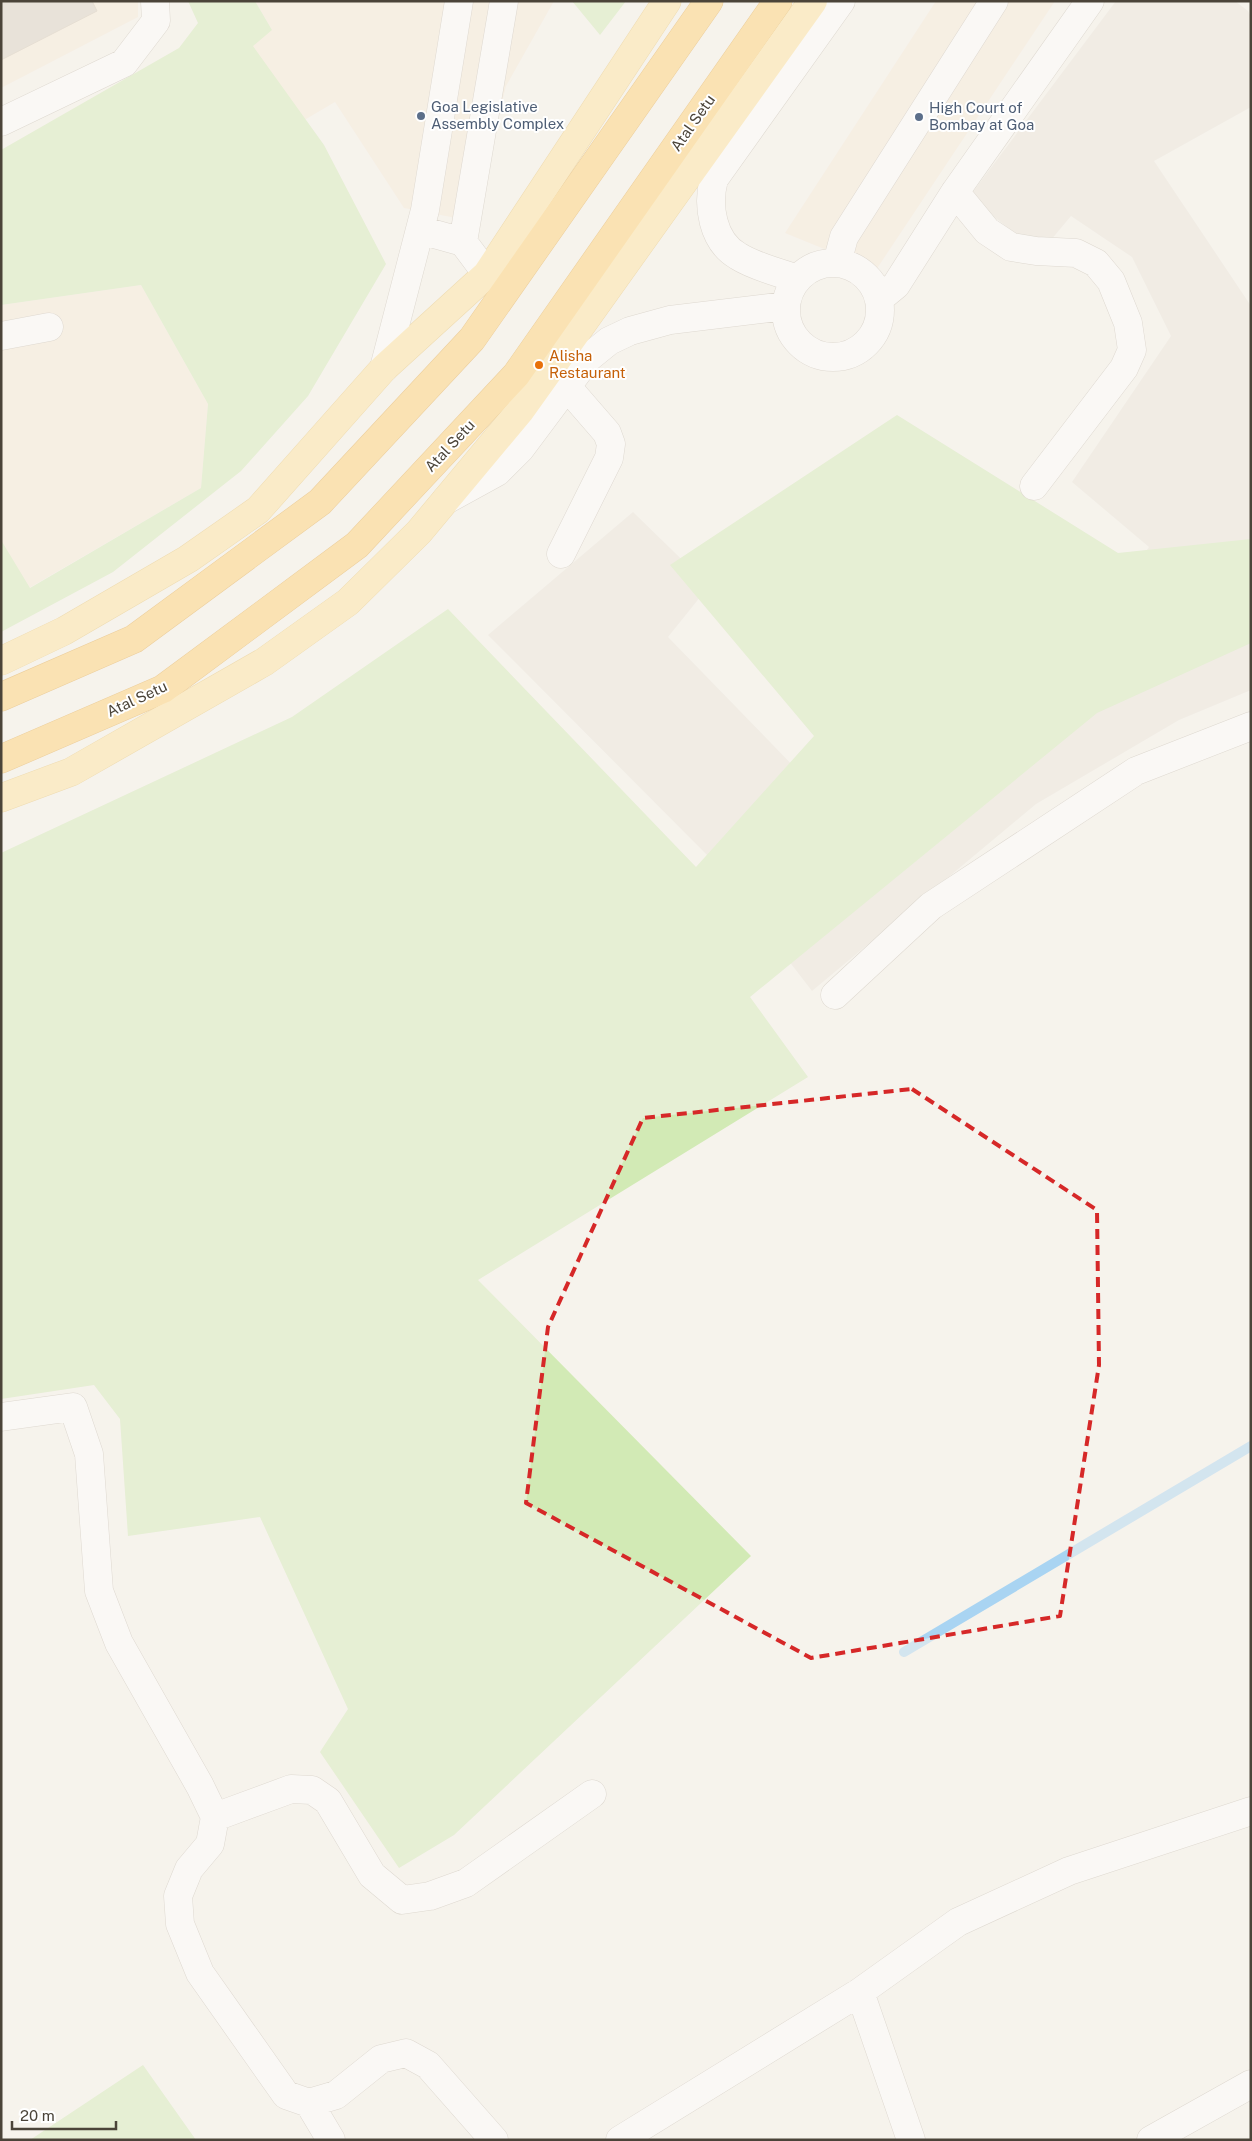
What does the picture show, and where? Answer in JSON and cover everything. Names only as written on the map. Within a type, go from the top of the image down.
[{"type":"highway","points":[[1,697],[134,640],[320,502],[472,339],[709,1]]},
{"type":"highway","name":"Atal Setu","points":[[1,759],[163,689],[357,545],[516,375],[778,1]]},
{"type":"main road","points":[[1,661],[64,631],[172,568],[258,510],[384,368],[487,274],[667,1]]},
{"type":"main road","points":[[1,798],[71,772],[264,662],[348,602],[418,532],[520,411],[558,380],[813,1]]},
{"type":"street","points":[[1,122],[124,64],[156,21],[155,1]]},
{"type":"street","points":[[384,368],[425,210],[459,1]]},
{"type":"street","points":[[463,242],[504,1]]},
{"type":"street","points":[[797,279],[738,256],[729,248],[718,231],[712,216],[710,195],[714,179],[841,1]]},
{"type":"street","points":[[837,263],[844,237],[994,1]]},
{"type":"street","points":[[879,299],[896,285],[955,192],[1090,1]]},
{"type":"street","points":[[955,192],[987,231],[1011,247],[1036,251],[1076,253],[1096,263],[1111,281],[1128,323],[1132,350],[1124,368],[1034,486]]},
{"type":"street","points":[[420,230],[463,242],[487,274]]},
{"type":"street","points":[[837,263],[851,266],[864,274],[874,285],[881,313],[877,328],[870,341],[858,350],[845,356],[823,355],[803,346],[793,334],[788,321],[786,306],[797,279],[809,269],[822,264],[837,263]]},
{"type":"street","points":[[561,554],[610,458],[611,444],[602,426],[558,380],[609,340],[630,331],[670,320],[786,306]]},
{"type":"street","points":[[1,336],[49,328]]},
{"type":"street","points":[[835,995],[931,906],[1136,770],[1251,726]]},
{"type":"street","points":[[1,1417],[73,1407],[89,1454],[99,1591],[119,1643],[200,1786],[215,1817],[210,1844],[189,1869],[178,1896],[180,1924],[200,1973],[286,2095],[309,2104],[332,2140]]},
{"type":"street","points":[[215,1817],[291,1789],[312,1790],[328,1801],[372,1875],[402,1900],[430,1896],[466,1883],[592,1794]]},
{"type":"street","points":[[620,2140],[860,1992],[958,1922],[1069,1871],[1251,1810]]},
{"type":"street","points":[[860,1992],[911,2140]]},
{"type":"street","points":[[309,2104],[336,2095],[381,2059],[406,2053],[428,2065],[494,2140]]},
{"type":"street","points":[[1151,2140],[1251,2084]]},
{"type":"highlighted area","points":[[912,1089],[1097,1210],[1099,1365],[1060,1616],[811,1658],[526,1503],[548,1327],[643,1118]]},
{"type":"shaded area","points":[[1,1],[138,1],[138,17],[1,88]]},
{"type":"shaded area","name":"Goa Legislative Assembly Complex","points":[[255,1],[554,1],[506,86],[472,221],[404,208],[335,102],[289,129],[243,50],[272,30]]},
{"type":"shaded area","name":"High Court of Bombay at Goa","points":[[936,1],[1055,1],[876,270],[785,233]]},
{"type":"shaded area","points":[[1116,1],[1235,1],[1248,11],[1251,17],[1251,107],[1154,161],[1251,306],[1251,690],[1179,720],[1036,804],[812,991],[765,930],[1113,599],[1149,547],[1072,482],[1171,336],[1132,257],[1071,216],[1040,253],[969,197]]},
{"type":"shaded area","points":[[141,285],[208,404],[201,488],[29,588],[1,540],[1,305]]},
{"type":"shaded area","points":[[633,512],[709,586],[668,637],[804,777],[711,859],[488,635]]},
{"type":"green space","points":[[188,1],[255,1],[272,30],[253,46],[324,145],[386,264],[308,396],[241,471],[113,572],[1,632],[1,540],[30,588],[201,488],[208,404],[141,285],[1,305],[1,150],[179,48],[198,23]]},
{"type":"green space","points":[[572,1],[626,1],[600,35]]},
{"type":"green space","points":[[897,415],[1118,553],[1251,539],[1251,643],[1097,713],[750,997],[808,1077],[478,1280],[751,1556],[454,1835],[399,1868],[320,1752],[348,1709],[260,1517],[128,1536],[120,1419],[94,1385],[1,1399],[1,853],[292,717],[448,609],[696,867],[814,736],[670,565]]},
{"type":"green space","points":[[143,2065],[196,2140],[30,2140]]},
{"type":"building","points":[[1,1],[92,1],[97,11],[1,60]]},
{"type":"waterway","points":[[904,1652],[1251,1446]]},
{"type":"place","name":"Goa Legislative Assembly Complex","points":[[421,116]]},
{"type":"place","name":"High Court of Bombay at Goa","points":[[919,117]]},
{"type":"place","name":"Alisha Restaurant","points":[[539,365]]}]
